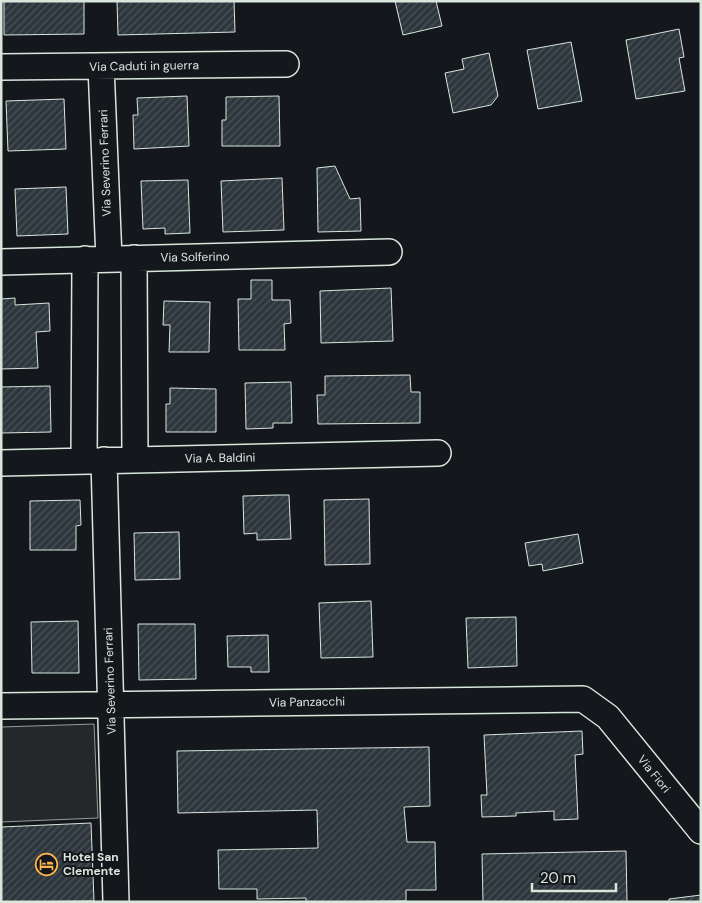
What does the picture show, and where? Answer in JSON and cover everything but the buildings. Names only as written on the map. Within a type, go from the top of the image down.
[{"type":"street","name":"Via Caduti in guerra","points":[[1,67],[286,64]]},
{"type":"street","name":"Via Severino Ferrari","points":[[101,66],[94,461],[111,704],[116,902]]},
{"type":"street","name":"Via Solferino","points":[[1,262],[390,252]]},
{"type":"street","points":[[134,258],[134,460]]},
{"type":"street","name":"Via A. Baldini","points":[[1,463],[438,453]]},
{"type":"street","name":"Via Panzacchi","points":[[1,706],[583,699],[608,717]]},
{"type":"street","name":"Via Fiori","points":[[608,717],[701,831]]},
{"type":"shaded area","points":[[94,724],[98,818],[1,822],[1,727]]},
{"type":"place","name":"Hotel San Clemente","points":[[47,864]]}]
